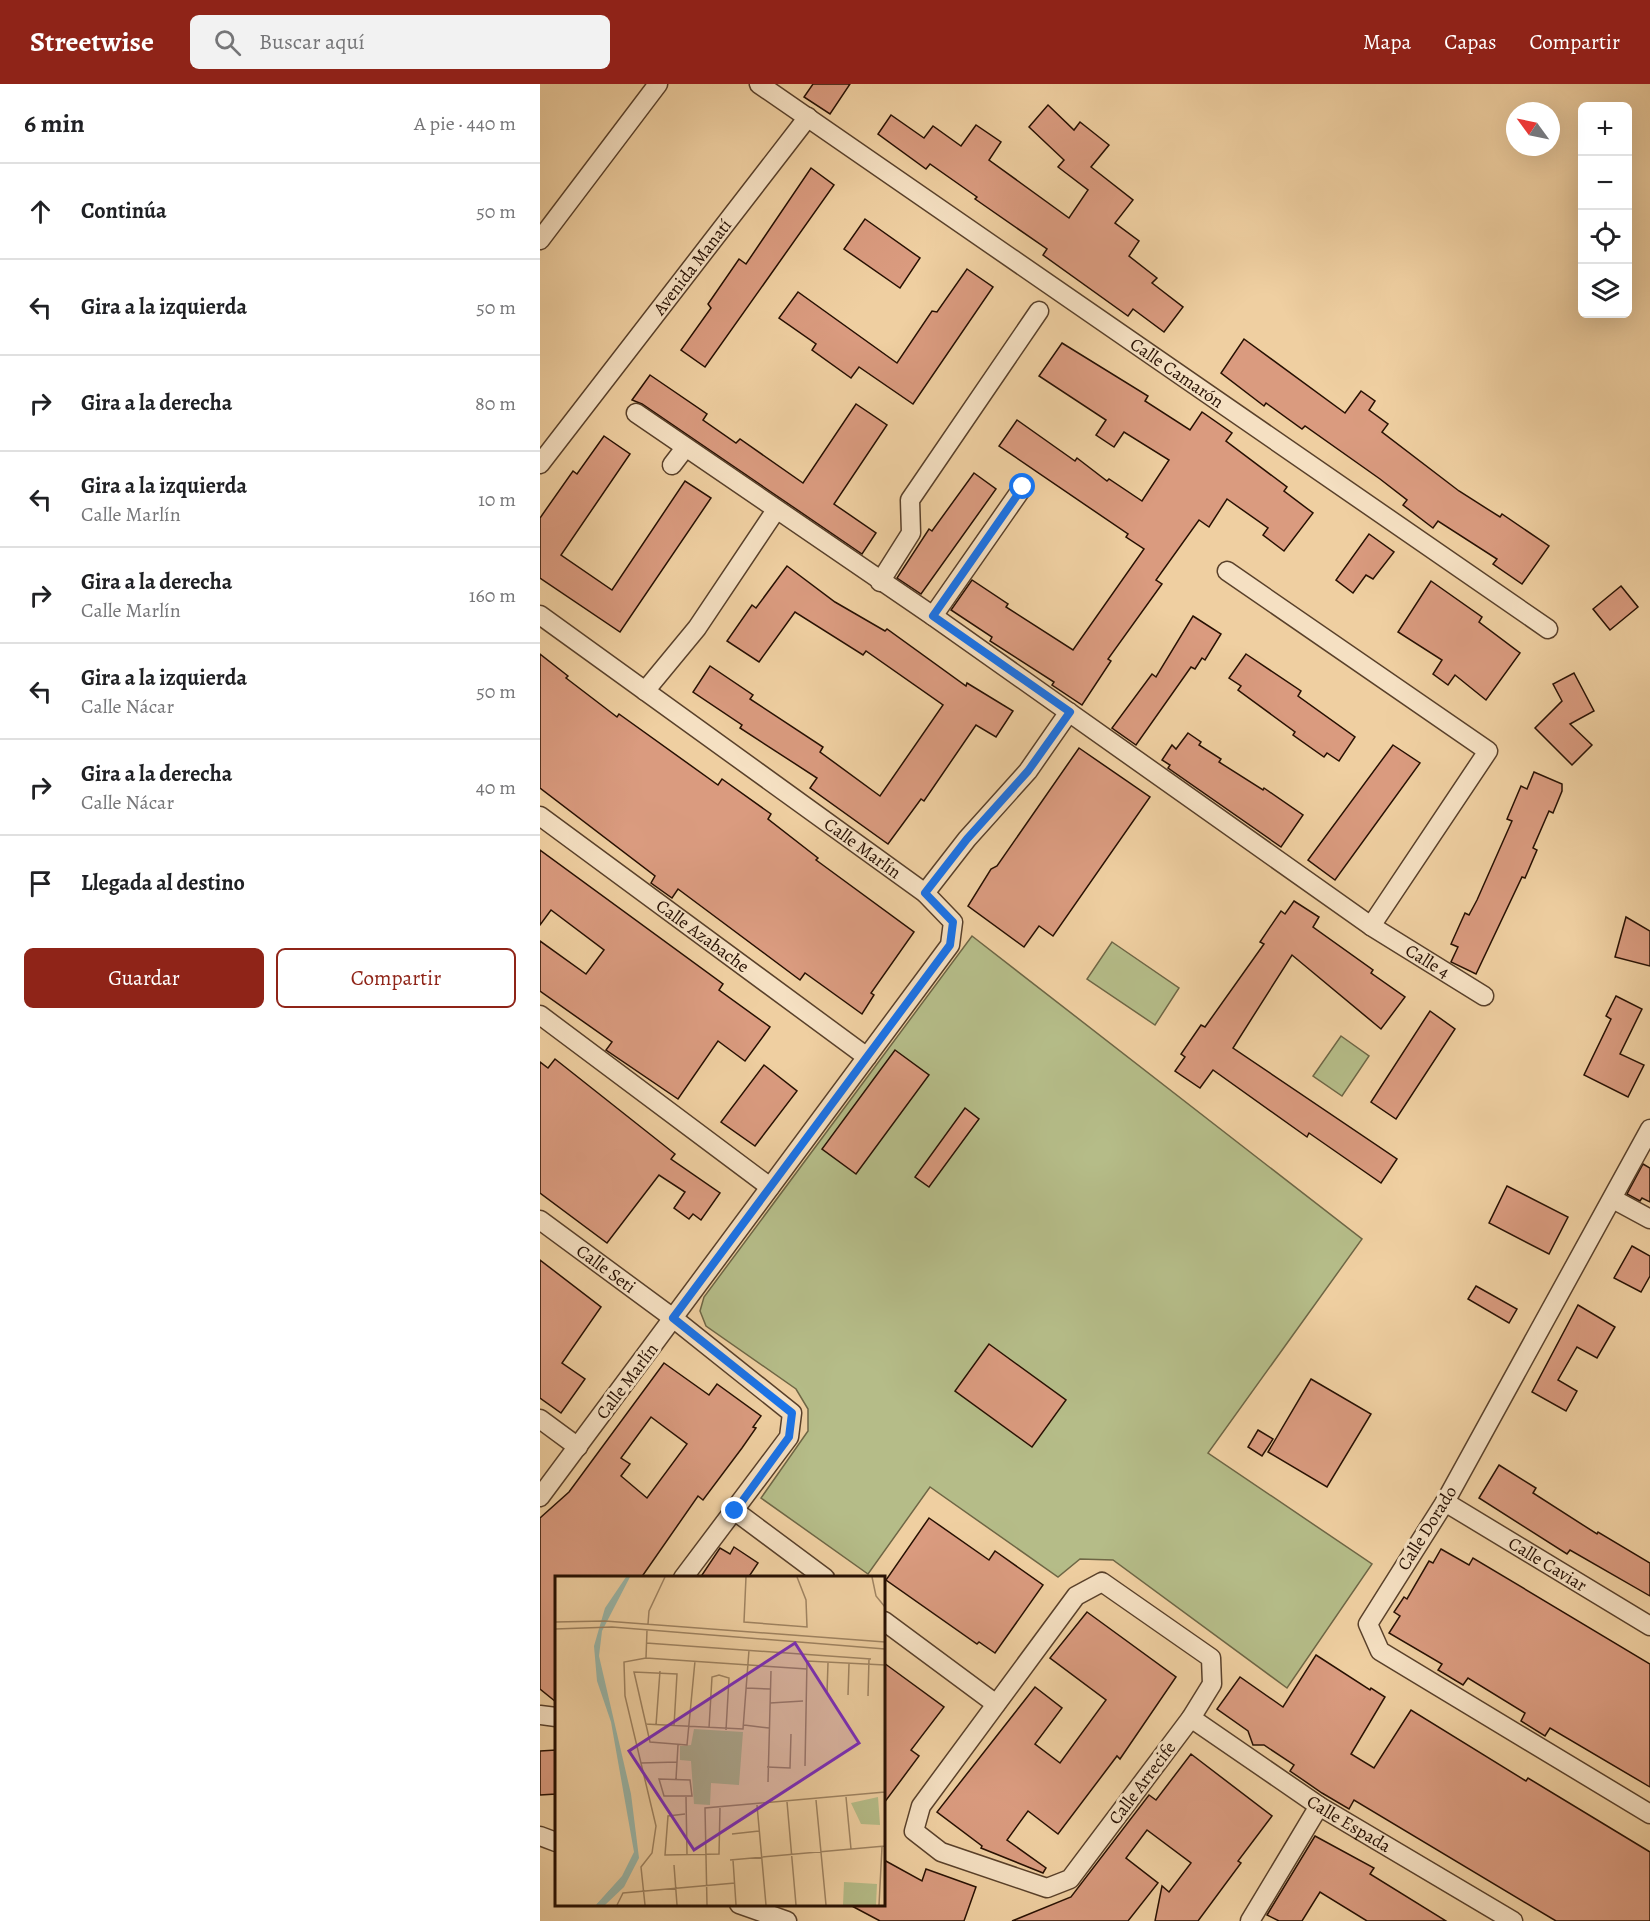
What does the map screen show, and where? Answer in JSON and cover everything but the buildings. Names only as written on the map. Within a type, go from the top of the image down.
[{"type":"street","points":[[540,240],[658,84]]},
{"type":"street","points":[[759,84],[808,117]]},
{"type":"street","name":"Avenida Manatí","points":[[540,464],[808,117]]},
{"type":"street","name":"Calle Camarón","points":[[808,117],[1548,629]]},
{"type":"street","points":[[880,582],[911,533],[910,500],[1039,311]]},
{"type":"street","name":"Calle 4","points":[[636,413],[880,582],[933,616],[1371,926],[1484,996]]},
{"type":"street","points":[[672,465],[685,448]]},
{"type":"street","points":[[933,616],[1023,487]]},
{"type":"street","points":[[645,691],[697,628],[776,510]]},
{"type":"street","points":[[1227,570],[1488,751],[1371,926]]},
{"type":"street","name":"Calle Marlín","points":[[540,615],[925,893],[953,922],[950,945],[540,1497]]},
{"type":"street","points":[[925,893],[967,839],[1028,771],[1070,712]]},
{"type":"street","name":"Calle Azabache","points":[[540,816],[867,1057]]},
{"type":"street","points":[[540,1015],[770,1187]]},
{"type":"street","name":"Calle Dorado","points":[[1650,1129],[1445,1502],[1368,1623],[1380,1651],[1650,1814]]},
{"type":"street","points":[[1613,1199],[1650,1219]]},
{"type":"street","name":"Calle Seti","points":[[540,1220],[673,1318],[792,1413],[789,1437],[735,1511]]},
{"type":"street","points":[[540,1419],[578,1447]]},
{"type":"street","name":"Calle Caviar","points":[[1445,1502],[1650,1626]]},
{"type":"street","points":[[686,1576],[735,1511],[822,1576]]},
{"type":"street","name":"Calle Arrecife","points":[[1102,1582],[1211,1658],[1212,1684],[1191,1718],[1070,1879],[1047,1888],[940,1852],[914,1832],[921,1806],[996,1704],[1076,1596],[1102,1582]]},
{"type":"street","points":[[885,1622],[996,1704]]},
{"type":"street","points":[[540,1714],[555,1717]]},
{"type":"street","name":"Calle Espada","points":[[1191,1718],[1319,1806],[1513,1921]]},
{"type":"street","points":[[1250,1921],[1319,1806]]},
{"type":"street","points":[[540,1836],[555,1842]]},
{"type":"street","points":[[742,1906],[786,1921]]},
{"type":"green space","points":[[972,936],[1362,1239],[1208,1453],[1372,1564],[1287,1688],[1113,1560],[1080,1559],[1058,1577],[930,1487],[868,1574],[761,1498],[808,1431],[808,1409],[796,1389],[706,1326],[700,1311],[704,1297]]},
{"type":"green space","points":[[1112,942],[1179,988],[1155,1025],[1087,979]]},
{"type":"green space","points":[[1341,1036],[1369,1056],[1342,1096],[1313,1076]]},
{"type":"route","points":[[735,1511],[789,1437],[792,1413],[673,1318],[950,945],[953,922],[925,893],[967,839],[1028,771],[1070,712],[933,616],[1023,487]]}]
